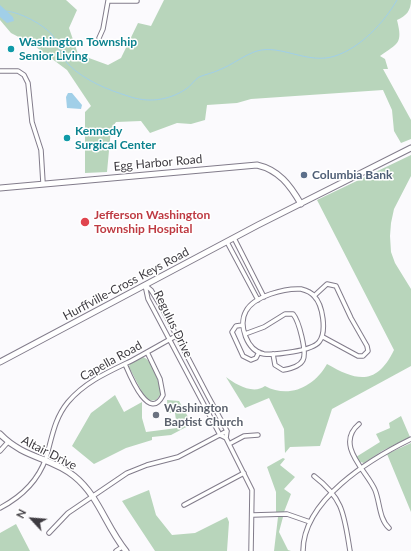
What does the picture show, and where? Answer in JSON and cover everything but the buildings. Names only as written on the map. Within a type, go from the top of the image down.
[{"type":"main road","name":"Hurffville-Cross Keys Road","points":[[0,362],[234,238],[411,148]]},
{"type":"main road","name":"Egg Harbor Road","points":[[0,188],[252,165],[264,167],[276,172],[293,190],[301,204]]},
{"type":"main road","points":[[293,190],[302,198],[310,199]]},
{"type":"main road","name":"Altair Drive","points":[[0,434],[8,442],[24,453],[72,474],[84,484],[93,495],[124,549]]},
{"type":"street","points":[[100,38],[108,1],[136,2]]},
{"type":"street","points":[[0,71],[18,71],[28,80],[32,122],[41,150],[43,183]]},
{"type":"street","points":[[234,238],[264,297]]},
{"type":"street","points":[[227,242],[258,300]]},
{"type":"street","points":[[314,296],[327,284],[336,286],[351,318],[367,346],[368,351],[363,356],[358,356],[323,337]]},
{"type":"street","name":"Regulus Drive","points":[[145,285],[151,290],[162,309],[227,431]]},
{"type":"street","name":"Regulus Drive","points":[[145,285],[146,294],[155,313],[220,435]]},
{"type":"street","points":[[291,289],[304,290],[314,296],[319,305],[324,325],[323,337],[316,346],[304,350],[273,354],[259,352],[250,344],[245,334],[243,325],[244,316],[247,309],[258,300],[278,292],[291,289]]},
{"type":"street","points":[[155,313],[162,309]]},
{"type":"street","points":[[245,334],[264,327],[285,314],[290,313],[296,317],[304,350],[304,358],[301,362],[285,370],[276,367],[273,354]]},
{"type":"street","points":[[243,325],[236,326],[232,332],[243,356],[247,360],[253,360],[259,352]]},
{"type":"street","name":"Capella Road","points":[[0,508],[19,496],[29,487],[44,461],[55,424],[69,401],[90,382],[176,336]]},
{"type":"street","points":[[125,364],[144,401],[152,404],[158,402],[163,396],[162,384],[147,352]]},
{"type":"street","points":[[359,424],[354,429],[350,442],[355,459],[375,488],[383,519],[389,528]]},
{"type":"street","points":[[48,533],[68,513],[130,471],[174,458],[227,431]]},
{"type":"street","points":[[227,431],[226,438],[252,490],[251,551]]},
{"type":"street","points":[[220,435],[226,438]]},
{"type":"street","points":[[229,444],[244,436],[258,435]]},
{"type":"street","points":[[303,551],[305,535],[310,522],[318,508],[332,493],[383,453],[411,439]]},
{"type":"street","points":[[0,451],[8,442]]},
{"type":"street","points":[[184,505],[244,472]]},
{"type":"street","points":[[314,476],[332,493],[342,508],[350,551]]},
{"type":"street","points":[[252,515],[287,514],[310,522]]},
{"type":"street","points":[[116,551],[124,549]]},
{"type":"green space","points":[[0,0],[66,0],[77,10],[69,28],[78,54],[108,65],[121,58],[138,23],[151,26],[164,0],[411,0],[407,13],[397,20],[399,28],[398,42],[380,56],[385,59],[388,69],[383,69],[411,120],[411,139],[401,143],[394,131],[392,110],[383,90],[251,99],[237,103],[207,105],[205,120],[191,124],[177,123],[150,133],[141,121],[116,122],[111,129],[107,172],[85,173],[85,112],[91,106],[67,70],[32,44],[11,33],[0,20]]},
{"type":"green space","points":[[411,155],[411,176],[394,209],[390,236],[391,252],[395,263],[411,289],[411,366],[332,409],[320,446],[290,447],[285,453],[284,429],[269,398],[245,408],[226,377],[244,388],[255,389],[265,386],[274,390],[292,391],[315,379],[327,364],[357,377],[366,377],[374,375],[388,361],[394,350],[317,200]]},
{"type":"green space","points":[[143,357],[149,362],[155,372],[159,384],[161,394],[156,400],[148,401],[129,367],[130,363]]},
{"type":"green space","points":[[115,395],[124,412],[142,402],[142,418],[146,432],[177,428],[175,413],[168,413],[167,400],[179,401],[192,424],[171,435],[152,437],[152,440],[126,448],[94,464],[72,446],[91,413]]},
{"type":"green space","points":[[401,416],[410,437],[382,451],[364,463],[360,462],[356,457],[380,442],[376,434],[390,428],[389,423]]},
{"type":"green space","points":[[411,443],[411,512],[387,454]]},
{"type":"green space","points":[[283,458],[285,459],[280,465],[295,477],[284,489],[291,494],[284,512],[276,512],[276,492],[267,467]]},
{"type":"green space","points":[[149,490],[156,515],[172,535],[195,533],[227,517],[229,522],[227,551],[155,551],[122,501]]},
{"type":"green space","points":[[278,517],[283,517],[279,532],[288,550],[291,551],[274,551]]},
{"type":"green space","points":[[16,524],[30,551],[0,551],[0,533]]},
{"type":"water","points":[[0,5],[13,17],[14,21],[7,23],[0,17]]},
{"type":"water","points":[[68,93],[72,93],[82,105],[81,109],[67,108],[66,97]]},
{"type":"waterway","points":[[6,11],[25,16],[49,32],[53,36],[66,62],[89,80],[120,94],[143,100],[157,100],[179,93],[188,88],[199,77],[224,68],[257,51],[276,50],[315,58],[335,56],[353,47],[370,34],[392,9],[397,0]]},
{"type":"place","name":"Washington Township Senior Living","points":[[11,49]]},
{"type":"place","name":"Kennedy Surgical Center","points":[[67,138]]},
{"type":"place","name":"Columbia Bank","points":[[304,175]]},
{"type":"place","name":"Jefferson Washington Township Hospital","points":[[85,222]]},
{"type":"place","name":"Washington Baptist Church","points":[[156,415]]}]
